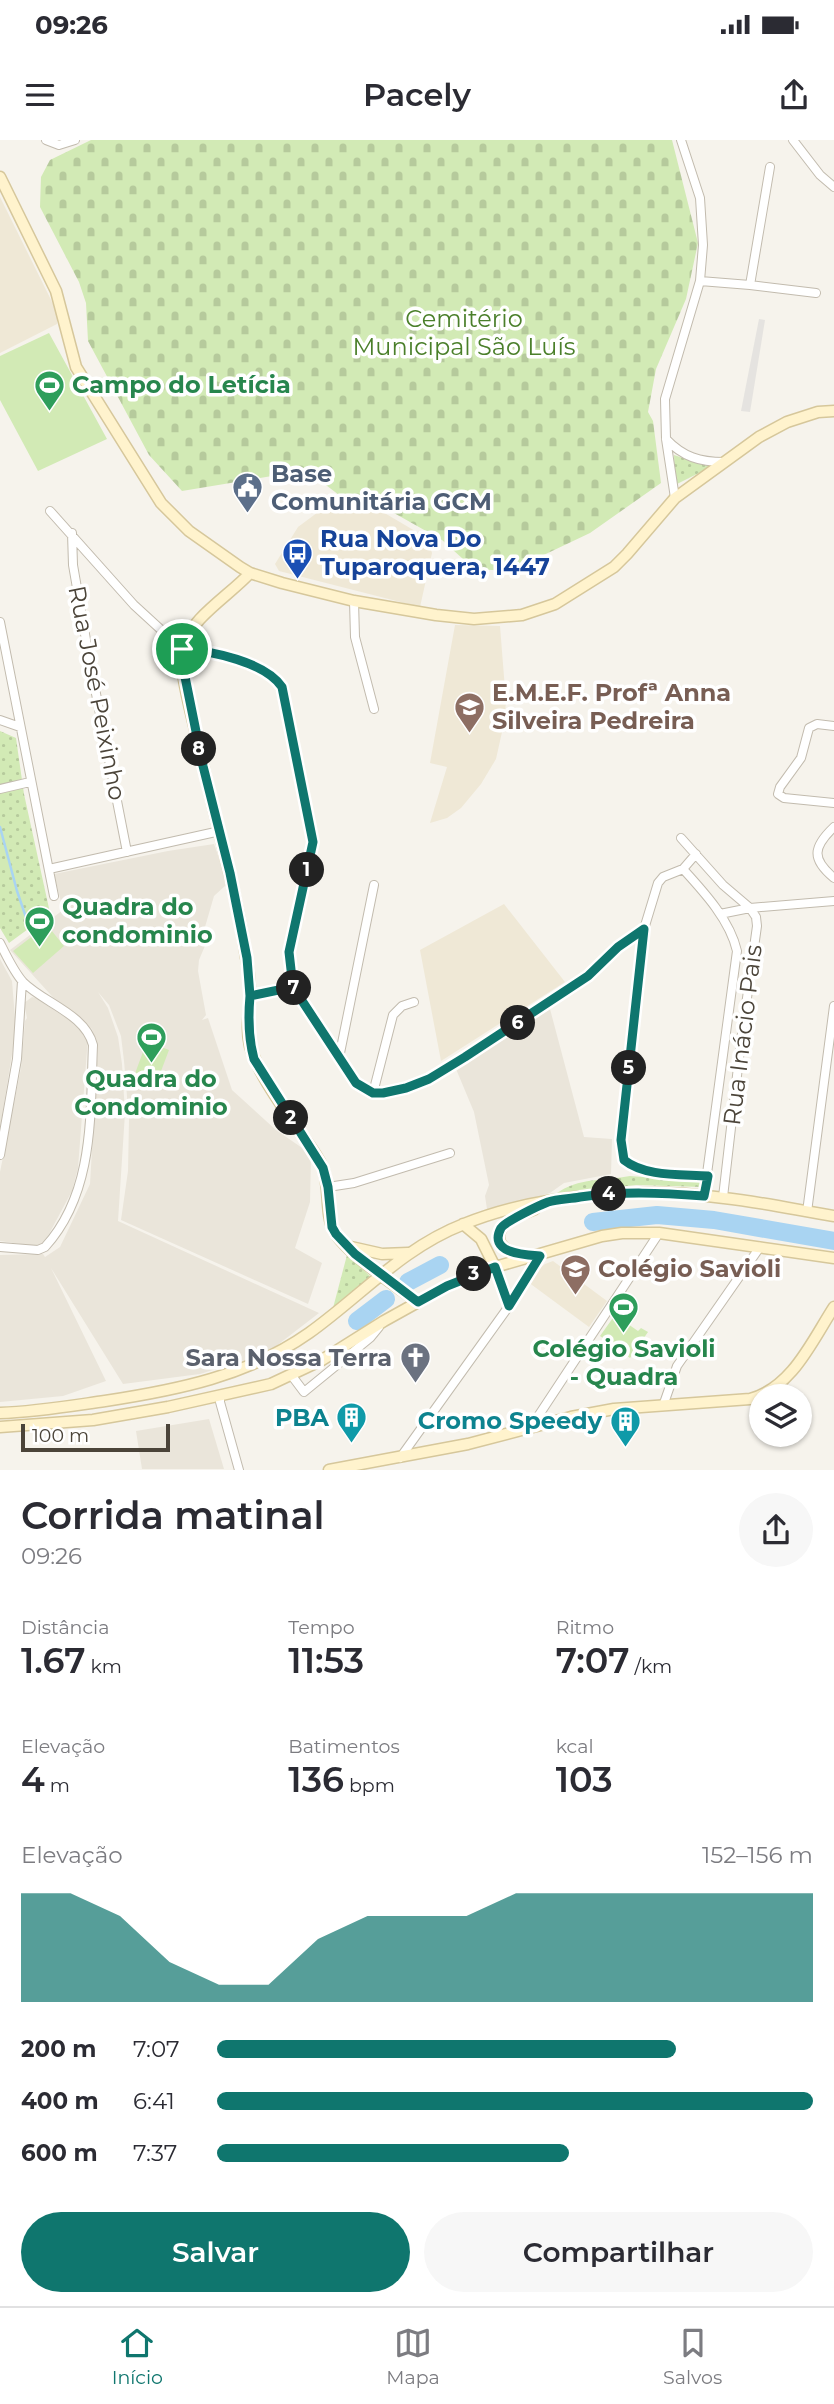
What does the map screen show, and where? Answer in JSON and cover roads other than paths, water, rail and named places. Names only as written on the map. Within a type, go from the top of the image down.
[{"type":"main road","points":[[0,177],[56,292],[76,367],[161,503],[189,531],[250,573],[314,592],[354,601],[474,619],[522,615],[555,604],[614,567],[675,498],[724,461],[787,422],[818,412],[834,411]]},
{"type":"main road","points":[[250,573],[196,624],[182,649],[183,667],[203,766],[228,862],[247,958],[250,996],[247,1026],[254,1059],[323,1168],[332,1227],[345,1245],[418,1302]]},
{"type":"main road","points":[[0,1413],[64,1407],[133,1396],[212,1380],[262,1362],[310,1332],[380,1273],[409,1253],[463,1224],[496,1213],[550,1201],[620,1192],[723,1197],[834,1216]]},
{"type":"main road","points":[[540,1256],[515,1255],[504,1248],[499,1238],[501,1229],[507,1223],[550,1201]]},
{"type":"main road","points":[[463,1224],[481,1239],[495,1267]]},
{"type":"main road","points":[[0,1427],[93,1420],[271,1384],[292,1376],[447,1286],[495,1267],[602,1236],[659,1233],[834,1258]]},
{"type":"main road","points":[[345,1245],[370,1253],[409,1253]]},
{"type":"main road","points":[[329,1469],[468,1444],[614,1409],[750,1399],[773,1390],[794,1367],[834,1307]]},
{"type":"street","points":[[46,140],[59,145],[75,140]]},
{"type":"street","points":[[675,498],[666,439],[665,399],[700,281],[703,245],[701,198],[681,140]]},
{"type":"street","points":[[793,140],[820,175],[834,187]]},
{"type":"street","points":[[750,285],[770,167]]},
{"type":"street","points":[[700,281],[816,293]]},
{"type":"street","points":[[666,439],[682,454],[694,459],[707,462],[724,461]]},
{"type":"street","points":[[50,511],[134,605],[182,649],[214,653],[266,671],[275,677],[282,687],[313,842],[289,952],[293,987],[356,1083],[373,1093],[406,1088],[429,1079],[580,982],[618,947],[644,929]]},
{"type":"street","name":"Rua José Peixinho","points":[[72,533],[73,565],[127,852]]},
{"type":"street","points":[[354,601],[355,637],[374,709]]},
{"type":"street","points":[[0,622],[54,896]]},
{"type":"street","points":[[0,720],[20,727]]},
{"type":"street","points":[[834,726],[817,724],[810,729],[801,758],[778,791],[784,798],[834,803]]},
{"type":"street","points":[[0,789],[30,782]]},
{"type":"street","points":[[834,827],[817,850],[820,866],[834,878]]},
{"type":"street","points":[[49,869],[220,831]]},
{"type":"street","name":"Rua Inácio Pais","points":[[681,838],[723,885],[750,908],[757,926],[723,1197]]},
{"type":"street","points":[[696,854],[683,869],[663,877],[658,883],[644,929],[621,1140],[624,1160],[636,1167],[708,1176]]},
{"type":"street","name":"Rua Inácio Pais","points":[[683,869],[719,914],[734,940],[736,963],[704,1196]]},
{"type":"street","points":[[339,1058],[374,885]]},
{"type":"street","points":[[719,914],[750,908],[834,901]]},
{"type":"street","points":[[0,943],[23,981],[83,1026],[89,1032],[93,1045],[89,1135],[85,1168],[75,1199],[47,1245],[38,1250],[0,1247]]},
{"type":"street","points":[[0,1154],[16,1059],[23,981]]},
{"type":"street","points":[[250,996],[293,987]]},
{"type":"street","points":[[373,1093],[393,1016],[402,1006],[414,1002]]},
{"type":"street","points":[[807,1212],[834,1006]]},
{"type":"street","points":[[328,1187],[354,1183],[450,1153]]},
{"type":"street","points":[[531,1427],[659,1233]]},
{"type":"street","points":[[663,1406],[677,1366],[760,1247]]},
{"type":"street","points":[[400,1458],[509,1306],[540,1256]]},
{"type":"street","points":[[495,1267],[509,1306]]},
{"type":"street","points":[[292,1376],[304,1392],[370,1338],[384,1321]]},
{"type":"street","points":[[220,1395],[239,1469]]},
{"type":"waterway","points":[[0,827],[31,932]]},
{"type":"waterway","points":[[593,1222],[657,1215],[714,1220],[834,1241]]},
{"type":"waterway","points":[[408,1282],[440,1265]]},
{"type":"waterway","points":[[357,1321],[386,1299]]},
{"type":"place","name":"Campo do Letícia","points":[[49,412]]},
{"type":"place","name":"Base Comunitária GCM","points":[[248,515]]},
{"type":"place","name":"Rua Nova Do Tuparoquera, 1447","points":[[297,580]]},
{"type":"place","name":"E.M.E.F. Profª Anna Silveira Pedreira","points":[[469,734]]},
{"type":"place","name":"Quadra do condominio","points":[[39,948]]},
{"type":"place","name":"Quadra do Condominio","points":[[151,1064]]},
{"type":"place","name":"Colégio Savioli","points":[[575,1296]]},
{"type":"place","name":"Colégio Savioli - Quadra","points":[[624,1334]]},
{"type":"place","name":"Sara Nossa Terra","points":[[415,1385]]},
{"type":"place","name":"PBA","points":[[352,1445]]},
{"type":"place","name":"Cromo Speedy","points":[[625,1448]]},
{"type":"park label","name":"Cemitério Municipal São Luís","points":[[464,333]]}]
